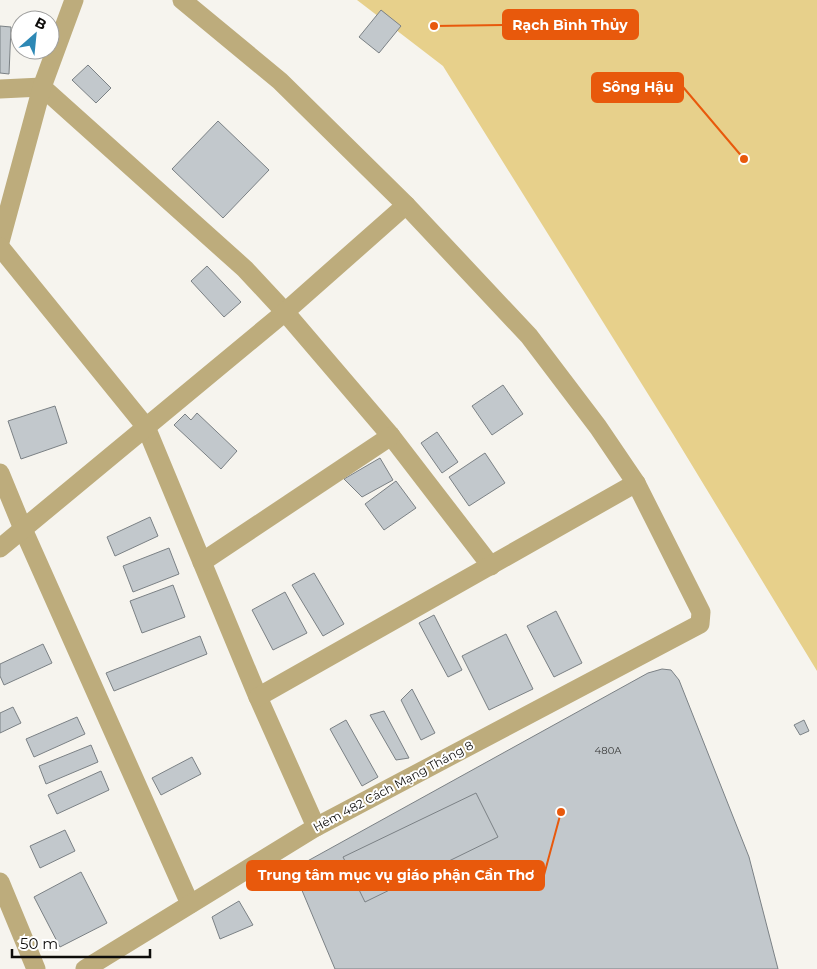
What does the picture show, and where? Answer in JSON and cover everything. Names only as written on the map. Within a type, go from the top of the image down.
[{"type":"street","points":[[0,242],[42,87],[74,0]]},
{"type":"street","points":[[182,0],[280,80],[406,205],[529,336],[598,426],[636,483],[258,697]]},
{"type":"street","points":[[0,89],[42,87],[245,269],[285,312],[391,436],[491,566]]},
{"type":"street","points":[[0,548],[285,312],[406,205]]},
{"type":"street","points":[[0,247],[146,427],[258,697],[316,827]]},
{"type":"street","points":[[202,562],[391,436]]},
{"type":"street","points":[[0,473],[23,529],[190,904]]},
{"type":"street","name":"Hẻm 482 Cách Mạng Tháng 8","points":[[85,969],[316,827],[700,624],[701,612],[636,483]]},
{"type":"street","points":[[0,882],[36,969]]},
{"type":"shaded area","points":[[357,0],[817,0],[817,671],[673,434],[443,66]]},
{"type":"building","points":[[381,10],[401,26],[379,53],[359,37]]},
{"type":"building","points":[[0,26],[10,27],[9,74],[0,73]]},
{"type":"building","points":[[88,65],[111,88],[96,103],[72,80]]},
{"type":"building","points":[[218,121],[269,170],[223,218],[172,169]]},
{"type":"building","points":[[207,266],[241,302],[224,317],[191,281]]},
{"type":"building","points":[[503,385],[523,414],[492,435],[472,406]]},
{"type":"building","points":[[55,406],[67,443],[21,459],[8,421]]},
{"type":"building","points":[[197,413],[237,451],[221,469],[174,425],[185,414],[191,420]]},
{"type":"building","points":[[437,432],[458,462],[442,473],[421,443]]},
{"type":"building","points":[[485,453],[505,483],[469,506],[449,477]]},
{"type":"building","points":[[380,458],[393,480],[362,497],[344,479]]},
{"type":"building","points":[[396,481],[416,508],[384,530],[365,504]]},
{"type":"building","points":[[150,517],[158,536],[115,556],[107,537]]},
{"type":"building","points":[[169,548],[179,574],[133,592],[123,566]]},
{"type":"building","points":[[314,573],[344,624],[323,636],[292,585]]},
{"type":"building","points":[[173,585],[185,617],[142,633],[130,601]]},
{"type":"building","points":[[285,592],[307,633],[273,650],[252,610]]},
{"type":"building","points":[[556,611],[582,663],[554,677],[527,626]]},
{"type":"building","points":[[434,615],[462,670],[448,677],[419,623]]},
{"type":"building","points":[[506,634],[533,689],[489,710],[462,656]]},
{"type":"building","points":[[200,636],[207,654],[114,691],[106,673]]},
{"type":"building","points":[[43,644],[52,663],[4,685],[0,676],[0,664]]},
{"type":"building","points":[[662,669],[671,670],[679,680],[749,857],[778,969],[335,969],[293,869],[648,673]]},
{"type":"building","points":[[412,689],[435,733],[421,740],[401,700]]},
{"type":"building","points":[[13,707],[21,723],[0,733],[0,713]]},
{"type":"building","points":[[384,711],[409,758],[396,760],[370,715]]},
{"type":"building","points":[[77,717],[85,734],[34,757],[26,739]]},
{"type":"building","points":[[346,720],[378,777],[362,786],[330,729]]},
{"type":"building","points":[[804,720],[809,731],[800,735],[794,725]]},
{"type":"building","points":[[91,745],[98,762],[46,784],[39,766]]},
{"type":"building","points":[[192,757],[201,774],[161,795],[152,778]]},
{"type":"building","points":[[101,771],[109,790],[57,814],[48,795]]},
{"type":"building","points":[[476,793],[498,837],[365,902],[343,857]]},
{"type":"building","points":[[65,830],[75,851],[40,868],[30,846]]},
{"type":"building","points":[[81,872],[107,923],[60,947],[34,897]]},
{"type":"building","points":[[239,901],[253,925],[220,939],[212,917]]},
{"type":"place","name":"Rạch Bình Thủy","points":[[434,26]]},
{"type":"place","name":"Sông Hậu","points":[[744,159]]},
{"type":"place","name":"Trung tâm mục vụ giáo phận Cần Thơ","points":[[561,812]]}]
